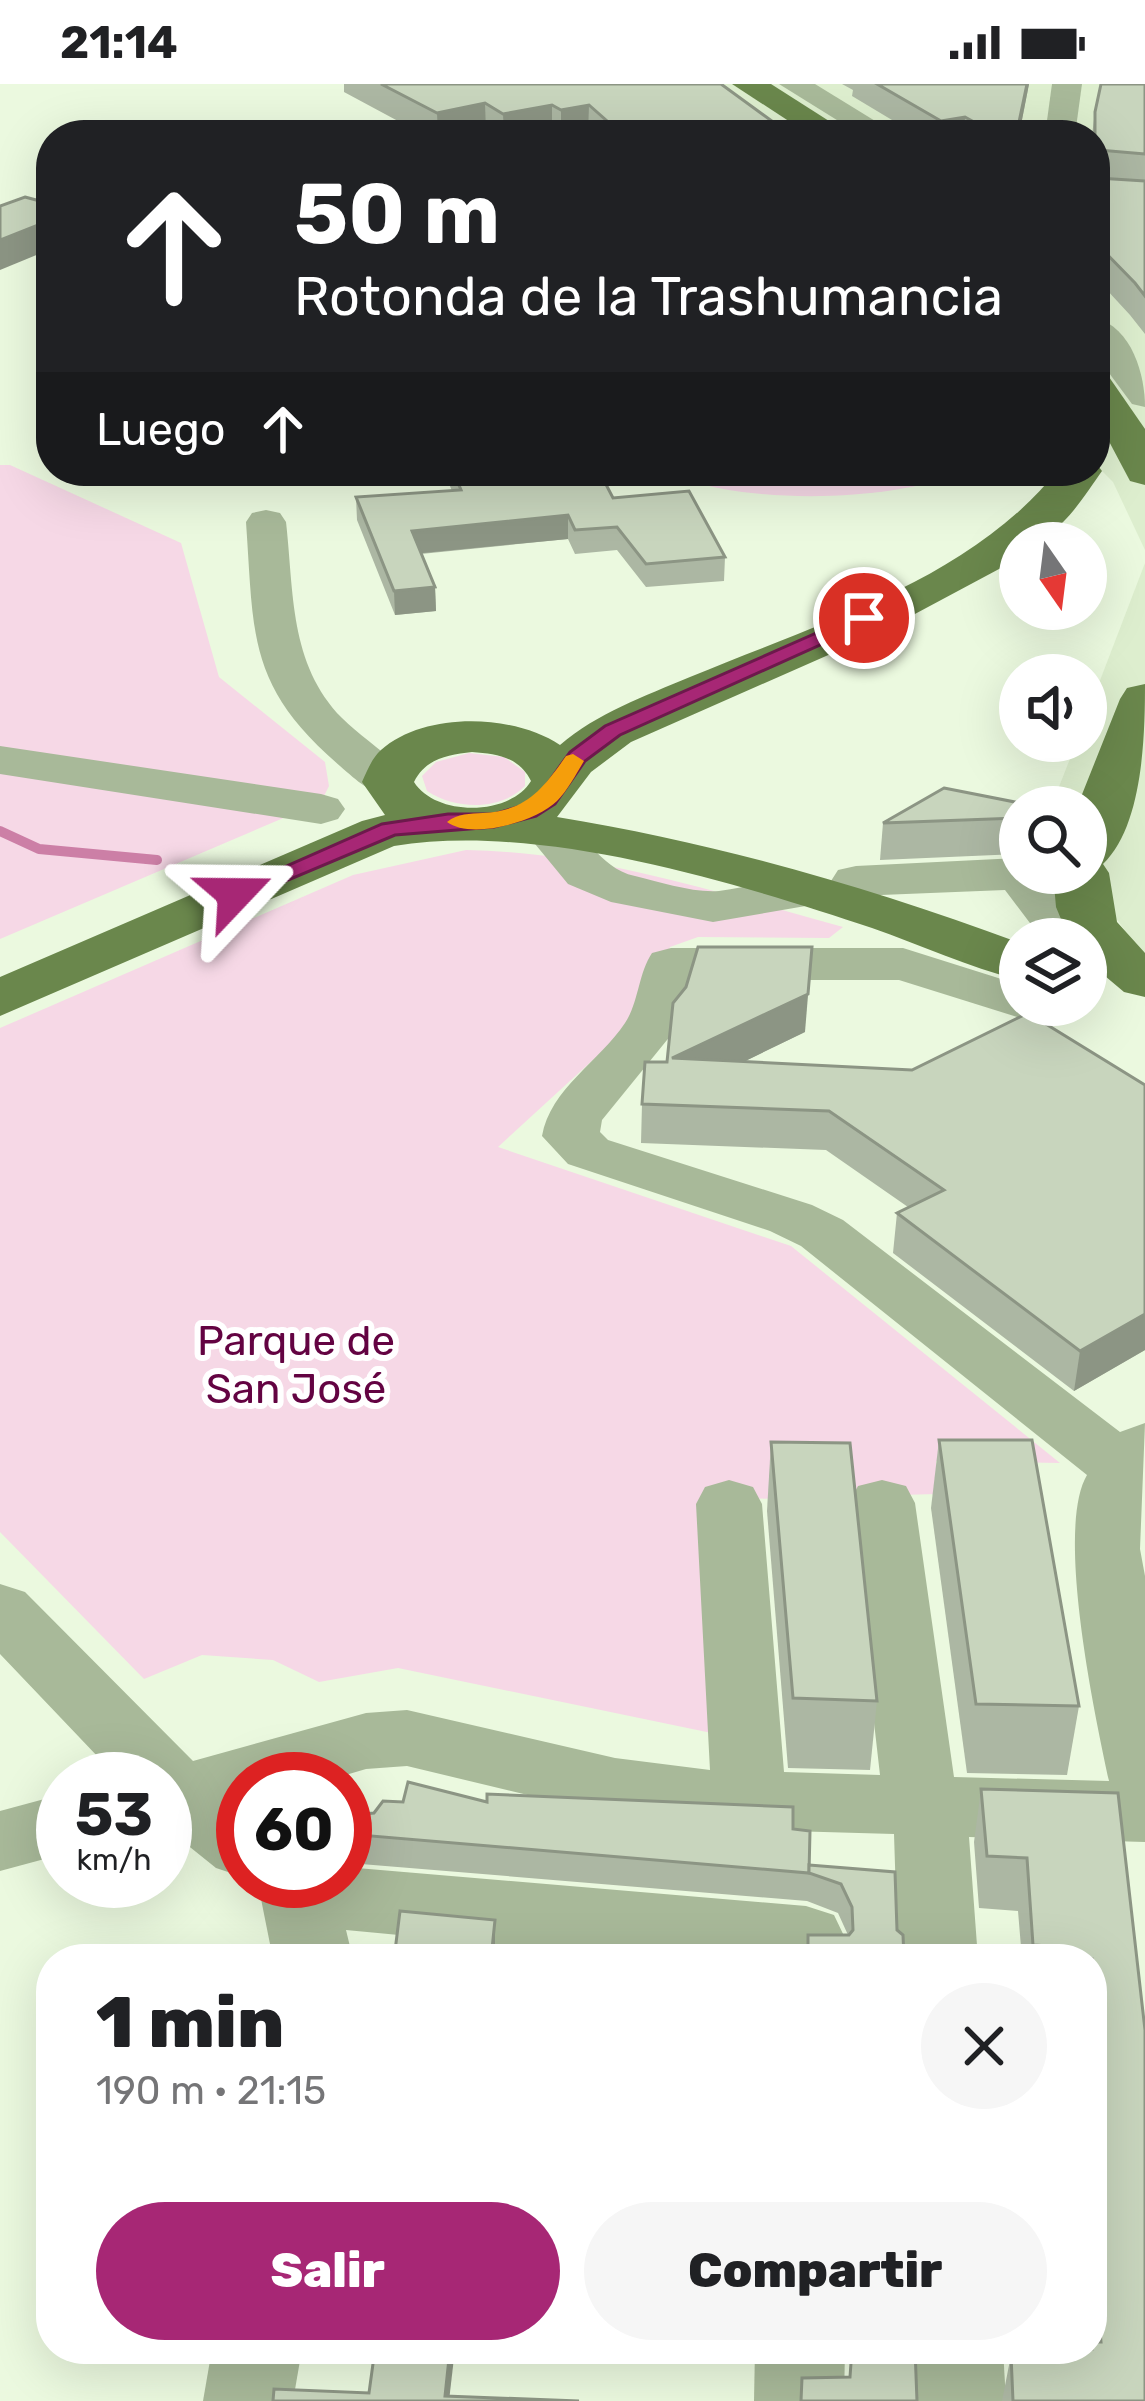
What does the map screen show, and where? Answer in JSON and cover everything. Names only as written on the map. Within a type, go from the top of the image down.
[{"type":"main road","points":[[726,84],[785,120]]},
{"type":"main road","points":[[748,84],[809,120]]},
{"type":"main road","points":[[1110,370],[1120,421],[1145,472]]},
{"type":"main road","points":[[0,968],[346,818],[373,803],[389,784],[393,766],[409,753],[441,741],[573,722],[930,569],[1007,521],[1037,486]]},
{"type":"main road","points":[[554,807],[591,746],[626,723],[899,603],[995,554],[1046,517],[1069,486]]},
{"type":"main road","points":[[1107,798],[1144,703]]},
{"type":"main road","points":[[480,738],[539,752],[553,766],[554,807]]},
{"type":"main road","points":[[389,784],[408,808],[455,821]]},
{"type":"main road","points":[[0,998],[381,832],[554,807],[668,856],[892,900],[999,953]]},
{"type":"main road","points":[[892,900],[999,888]]},
{"type":"main road","points":[[1053,894],[1083,911],[1111,955],[1145,984]]},
{"type":"main road","points":[[1107,970],[1145,984]]},
{"type":"main road","points":[[1107,1011],[1145,1016]]},
{"type":"street","points":[[794,84],[857,120]]},
{"type":"street","points":[[1062,120],[1067,84]]},
{"type":"street","points":[[1110,358],[1145,396]]},
{"type":"street","points":[[266,523],[283,666],[324,727],[389,784]]},
{"type":"street","points":[[1093,786],[1106,757],[1144,703]]},
{"type":"street","points":[[310,707],[367,730],[480,738]]},
{"type":"street","points":[[0,760],[105,773],[230,800],[321,809]]},
{"type":"street","points":[[999,872],[941,853],[910,861],[914,871],[892,900],[671,964],[653,1024],[574,1118],[571,1136],[589,1152],[822,1233],[944,1332],[1134,1457],[1112,1489],[1107,1572],[1145,1780]]},
{"type":"street","points":[[892,900],[999,971]]},
{"type":"street","points":[[881,1503],[925,1808],[937,1944]]},
{"type":"street","points":[[729,1504],[749,1801]]},
{"type":"street","points":[[0,1610],[131,1752]]},
{"type":"street","points":[[369,1752],[407,1738],[615,1787],[749,1801],[1145,1812]]},
{"type":"street","points":[[192,1813],[216,1832]]},
{"type":"street","points":[[0,1841],[36,1832]]},
{"type":"street","points":[[367,1908],[514,1938],[806,1938],[806,1944]]},
{"type":"street","points":[[248,2401],[254,2364]]},
{"type":"street","points":[[799,2401],[800,2364]]},
{"type":"street","points":[[959,2364],[961,2401]]},
{"type":"shaded area","points":[[703,84],[1145,84],[1145,550],[1110,479],[1110,120],[759,120]]},
{"type":"shaded area","points":[[1145,563],[1145,958],[1098,894],[1107,894],[1107,786],[1059,786],[1069,762],[1107,762],[1107,662]]},
{"type":"green space","points":[[0,465],[10,465],[36,477],[36,486],[56,486],[181,543],[219,677],[325,762],[329,786],[321,802],[0,939]]},
{"type":"green space","points":[[713,486],[912,486],[814,496]]},
{"type":"green space","points":[[469,753],[504,757],[525,772],[525,786],[503,800],[478,805],[451,802],[427,791],[422,776],[436,762]]},
{"type":"green space","name":"Parque de San José","points":[[466,850],[610,866],[843,927],[829,938],[698,937],[670,947],[642,1015],[498,1147],[791,1246],[1060,1463],[936,1461],[937,1494],[711,1500],[726,1736],[398,1668],[319,1682],[273,1660],[202,1655],[144,1679],[0,1532],[0,1028],[353,875]]},
{"type":"building","points":[[381,84],[721,84],[770,120],[606,120],[589,105],[561,110],[552,105],[503,114],[485,103],[437,113]]},
{"type":"building","points":[[877,84],[1027,84],[1019,120],[939,120]]},
{"type":"building","points":[[1101,84],[1145,84],[1145,154],[1110,151],[1110,120],[1095,120]]},
{"type":"building","points":[[1110,179],[1145,181],[1145,296],[1110,257]]},
{"type":"building","points":[[25,197],[36,200],[36,226],[0,240],[0,206]]},
{"type":"building","points":[[459,486],[607,486],[613,498],[689,491],[725,557],[646,564],[617,527],[575,530],[568,515],[412,531],[435,587],[394,591],[356,497],[461,490]]},
{"type":"building","points":[[944,788],[999,799],[999,819],[883,823]]},
{"type":"building","points":[[698,947],[812,947],[808,994],[672,1058],[912,1070],[1002,1026],[1049,1026],[1145,1085],[1145,1314],[1080,1351],[897,1213],[944,1190],[829,1111],[642,1104],[645,1062],[667,1062],[673,1003],[686,987]]},
{"type":"building","points":[[939,1440],[1032,1440],[1079,1706],[976,1704]]},
{"type":"building","points":[[771,1442],[850,1443],[877,1701],[793,1698]]},
{"type":"building","points":[[408,1782],[487,1802],[487,1794],[793,1807],[793,1829],[810,1831],[809,1873],[372,1836],[372,1813],[383,1801],[403,1802]]},
{"type":"building","points":[[981,1789],[1118,1793],[1145,2030],[1145,2401],[1013,2401],[1011,2364],[1107,2364],[1107,1944],[1033,1944],[1027,1858],[987,1856]]},
{"type":"building","points":[[809,1865],[895,1872],[897,1930],[903,1944],[808,1944],[808,1935],[849,1935],[853,1930],[852,1907],[841,1884],[809,1873]]},
{"type":"building","points":[[400,1911],[495,1920],[493,1944],[396,1944]]},
{"type":"building","points":[[373,2364],[448,2364],[445,2396],[579,2401],[273,2401],[274,2389],[369,2393]]},
{"type":"building","points":[[851,2364],[916,2364],[917,2401],[801,2401],[802,2378],[850,2377]]},
{"type":"waterway","points":[[0,831],[39,849],[157,860]]},
{"type":"slow traffic","points":[[459,822],[501,819],[534,808],[548,799],[573,761]]},
{"type":"route","points":[[235,894],[390,829],[448,820],[479,822],[529,811],[548,799],[557,780],[578,757],[613,730],[864,618]]}]
